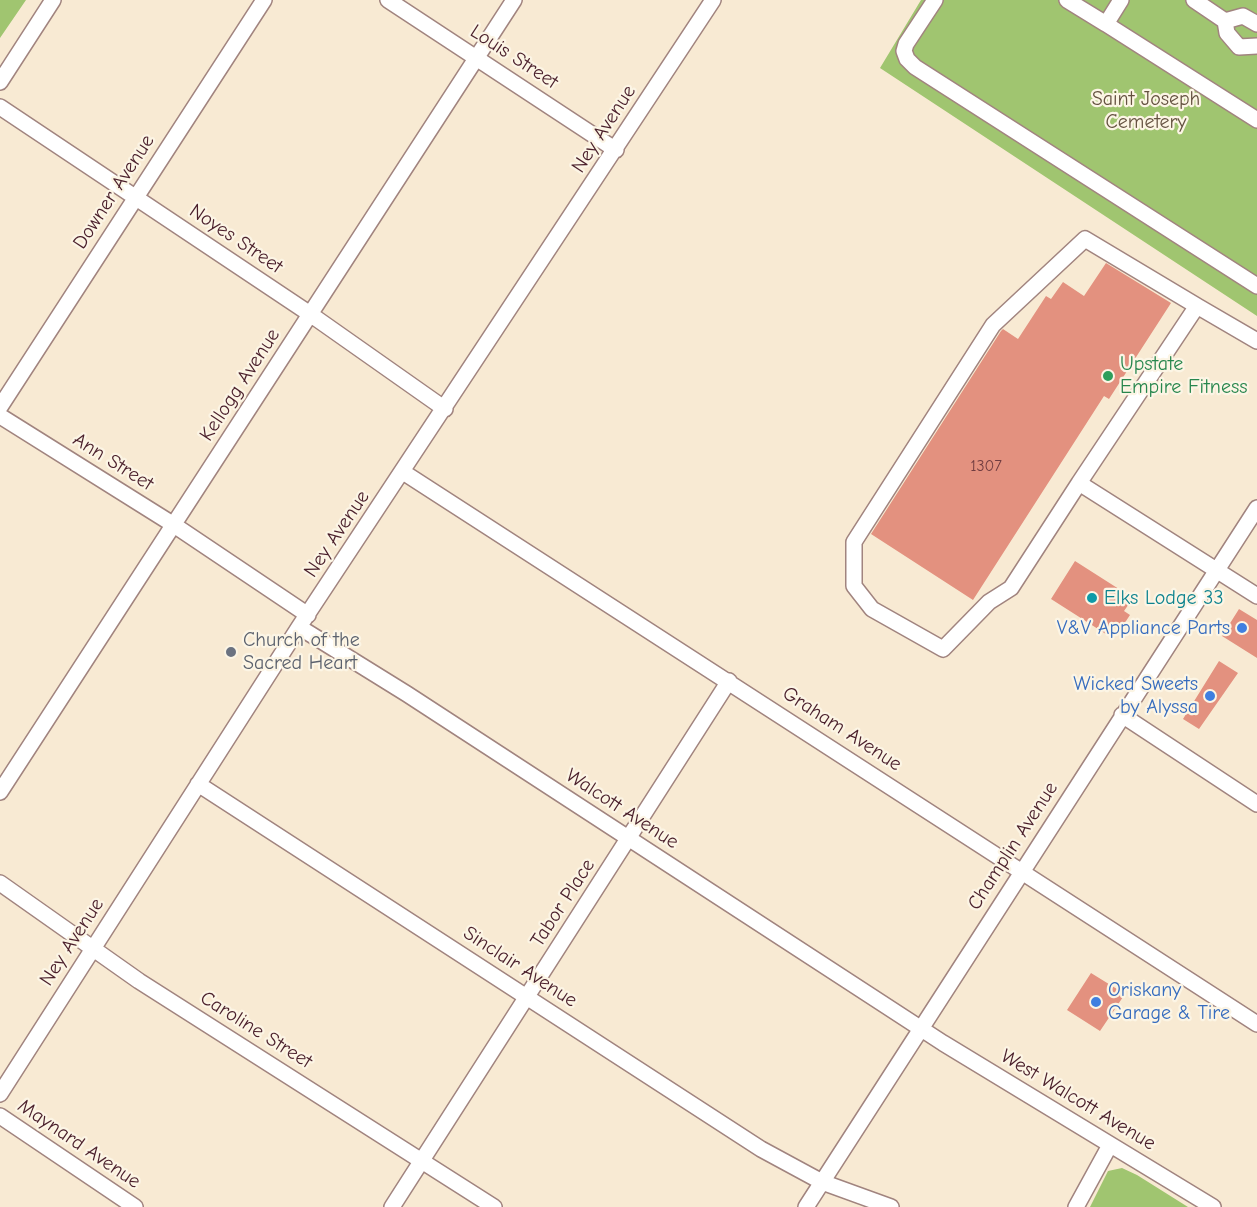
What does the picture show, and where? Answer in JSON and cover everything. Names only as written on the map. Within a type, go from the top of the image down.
[{"type":"street","points":[[0,82],[53,0]]},
{"type":"street","name":"Downer Avenue","points":[[0,407],[264,0]]},
{"type":"street","name":"Louis Street","points":[[388,0],[616,150]]},
{"type":"street","name":"Kellogg Avenue","points":[[0,792],[514,0]]},
{"type":"street","name":"Ney Avenue","points":[[0,1094],[303,621],[446,409],[712,0]]},
{"type":"street","points":[[935,0],[906,44],[907,59],[915,67],[1257,286]]},
{"type":"street","points":[[1067,0],[1257,120]]},
{"type":"street","points":[[1106,24],[1121,0]]},
{"type":"street","points":[[1194,0],[1225,21],[1227,33],[1232,42],[1239,47],[1257,46]]},
{"type":"street","points":[[1225,21],[1243,16],[1257,24]]},
{"type":"street","name":"Noyes Street","points":[[0,107],[136,196],[446,409]]},
{"type":"street","points":[[1197,306],[1011,588],[989,602],[943,648],[872,609],[854,586],[854,542],[993,325],[1085,239],[1257,341]]},
{"type":"street","name":"Ann Street","points":[[0,416],[203,544]]},
{"type":"street","name":"Graham Avenue","points":[[403,472],[1257,1024]]},
{"type":"street","points":[[1079,483],[1257,596]]},
{"type":"street","name":"Champlin Avenue","points":[[806,1207],[1257,508]]},
{"type":"street","name":"Walcott Avenue","points":[[203,544],[303,621],[921,1028]]},
{"type":"street","name":"Tabor Place","points":[[392,1207],[729,681]]},
{"type":"street","points":[[1122,715],[1257,804]]},
{"type":"street","name":"Sinclair Avenue","points":[[198,784],[761,1149],[822,1182],[891,1207]]},
{"type":"street","name":"Caroline Street","points":[[0,883],[139,981],[494,1207]]},
{"type":"street","name":"West Walcott Avenue","points":[[921,1028],[1213,1207]]},
{"type":"street","name":"Maynard Avenue","points":[[0,1116],[135,1207]]},
{"type":"street","points":[[1076,1207],[1110,1145]]},
{"type":"green space","points":[[0,0],[26,0],[0,38]]},
{"type":"green space","name":"Saint Joseph Cemetery","points":[[921,0],[1257,0],[1257,316],[880,68]]},
{"type":"green space","points":[[1122,1168],[1188,1207],[1090,1207],[1108,1171]]},
{"type":"building","points":[[1106,263],[1171,303],[1109,399],[1104,396],[973,600],[871,534],[1001,331],[1003,329],[1018,339],[1046,296],[1051,299],[1063,282],[1084,296]]},
{"type":"building","name":"Elks Lodge 33","points":[[1075,561],[1133,598],[1124,611],[1130,615],[1122,627],[1117,624],[1109,636],[1051,599]]},
{"type":"building","name":"V&V Appliance Parts","points":[[1239,609],[1257,620],[1257,658],[1222,636]]},
{"type":"building","name":"Wicked Sweets by Alyssa","points":[[1219,661],[1238,673],[1199,729],[1183,719]]},
{"type":"building","name":"Oriskany Garage & Tire","points":[[1091,973],[1125,994],[1100,1031],[1067,1010]]},
{"type":"place","name":"Upstate Empire Fitness","points":[[1108,376]]},
{"type":"place","name":"Elks Lodge 33","points":[[1092,598]]},
{"type":"place","name":"V&V Appliance Parts","points":[[1242,628]]},
{"type":"place","name":"Church of the Sacred Heart","points":[[231,652]]},
{"type":"place","name":"Wicked Sweets by Alyssa","points":[[1210,696]]},
{"type":"place","name":"Oriskany Garage & Tire","points":[[1096,1002]]}]
